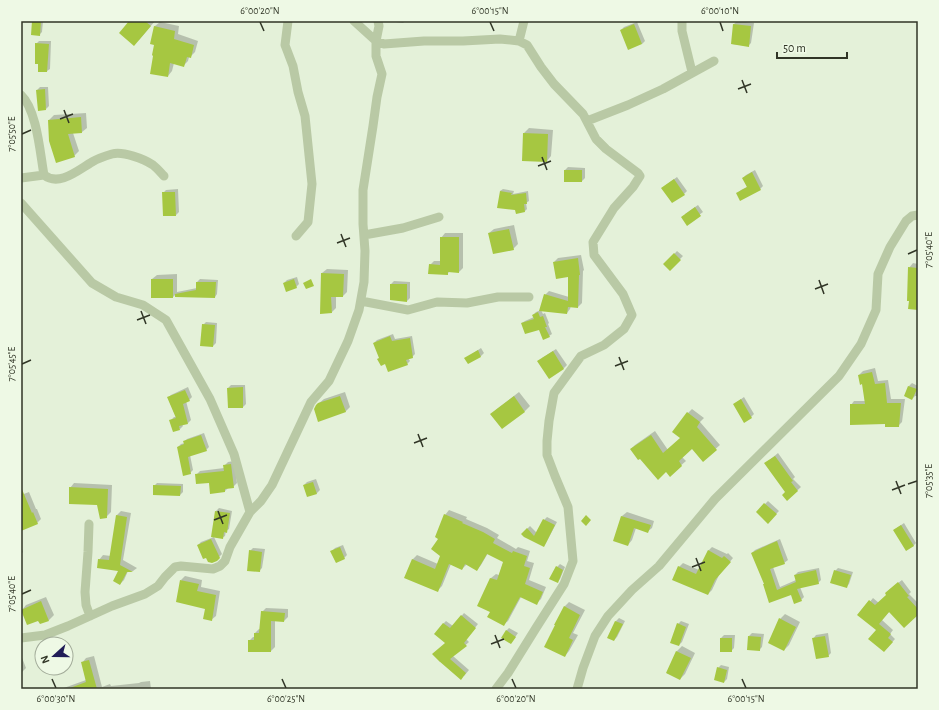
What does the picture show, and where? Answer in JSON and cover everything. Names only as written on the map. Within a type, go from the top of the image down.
[{"type":"street","points":[[288,21],[285,45],[293,66],[298,92],[305,116],[312,184],[308,222],[296,236]]},
{"type":"street","points":[[354,21],[376,41],[384,44],[424,41],[500,39],[519,41],[526,45],[554,84],[584,114],[596,139],[606,149],[640,176],[633,187],[614,208],[593,242],[594,255],[623,294],[632,315],[624,329],[604,345],[581,356],[554,393],[547,441],[548,455],[568,507],[573,561],[564,584],[508,673],[496,689]]},
{"type":"street","points":[[21,638],[45,635],[112,606],[145,594],[158,586],[175,567],[181,566],[213,569],[220,566],[225,561],[230,547],[250,512],[261,501],[272,485],[311,402],[329,381],[348,341],[359,310],[364,282],[365,251],[363,190],[377,97],[382,74],[376,56],[376,41],[379,26],[378,21]]},
{"type":"street","points":[[519,41],[524,21]]},
{"type":"street","points":[[682,21],[682,31],[692,72]]},
{"type":"street","points":[[587,121],[663,89],[714,61]]},
{"type":"street","points":[[21,95],[28,105],[34,123],[44,175]]},
{"type":"street","points":[[21,178],[44,175],[56,179],[65,177],[74,174],[93,161],[113,154],[127,155],[142,159],[164,176]]},
{"type":"street","points":[[21,203],[92,283],[116,297],[143,305],[166,320],[210,399],[234,454],[250,512]]},
{"type":"street","points":[[577,689],[595,636],[608,616],[632,590],[658,566],[716,499],[839,376],[861,344],[876,310],[878,274],[890,247],[906,221],[912,216],[918,216]]},
{"type":"street","points":[[364,235],[403,228],[439,217]]},
{"type":"street","points":[[361,300],[408,310],[437,302],[467,303],[498,297],[529,297]]},
{"type":"street","points":[[89,524],[86,605],[90,616]]},
{"type":"building","points":[[32,21],[41,21],[40,36],[31,35]]},
{"type":"building","points":[[129,21],[145,21],[151,26],[134,46],[119,33]]},
{"type":"building","points":[[634,24],[642,44],[628,50],[620,30]]},
{"type":"building","points":[[733,24],[751,26],[749,47],[731,44]]},
{"type":"building","points":[[154,26],[175,31],[174,39],[194,45],[191,58],[187,57],[184,67],[170,63],[168,77],[150,74],[154,45],[150,44]]},
{"type":"building","points":[[35,43],[49,44],[47,72],[38,72],[38,64],[35,64]]},
{"type":"building","points":[[45,89],[46,110],[38,111],[36,90]]},
{"type":"building","points":[[81,117],[82,133],[68,134],[75,157],[56,163],[49,141],[48,120]]},
{"type":"building","points":[[523,133],[548,134],[547,162],[522,161]]},
{"type":"building","points":[[564,170],[582,170],[582,182],[564,182]]},
{"type":"building","points":[[752,172],[761,190],[740,201],[736,193],[747,187],[742,178]]},
{"type":"building","points":[[674,179],[685,195],[672,203],[661,188]]},
{"type":"building","points":[[500,191],[512,193],[511,195],[526,193],[527,204],[524,204],[525,212],[516,214],[515,210],[497,208]]},
{"type":"building","points":[[162,192],[175,192],[176,216],[163,216]]},
{"type":"building","points":[[695,207],[701,216],[687,226],[681,217]]},
{"type":"building","points":[[509,229],[514,250],[493,254],[488,233]]},
{"type":"building","points":[[440,237],[459,237],[459,273],[448,272],[448,275],[428,274],[429,264],[440,265]]},
{"type":"building","points":[[674,253],[681,260],[670,271],[663,264]]},
{"type":"building","points":[[578,258],[580,275],[578,308],[568,307],[567,314],[539,311],[544,294],[568,301],[568,277],[556,279],[553,262]]},
{"type":"building","points":[[908,267],[918,268],[918,310],[908,309]]},
{"type":"building","points":[[321,273],[344,274],[343,297],[331,297],[332,313],[320,314]]},
{"type":"building","points":[[151,279],[173,279],[173,298],[151,298]]},
{"type":"building","points":[[294,279],[297,288],[286,292],[283,283]]},
{"type":"building","points":[[311,279],[314,286],[306,289],[303,283]]},
{"type":"building","points":[[196,282],[216,282],[215,298],[175,297],[175,294],[196,290]]},
{"type":"building","points":[[390,284],[407,284],[407,302],[390,300]]},
{"type":"building","points":[[538,312],[540,317],[543,316],[547,327],[545,327],[550,337],[543,340],[539,330],[525,334],[521,323],[534,319],[532,315]]},
{"type":"building","points":[[202,324],[215,325],[213,347],[200,346]]},
{"type":"building","points":[[390,336],[392,341],[410,338],[413,358],[406,360],[408,365],[388,372],[385,364],[381,366],[377,359],[379,358],[373,343]]},
{"type":"building","points":[[478,350],[481,357],[468,364],[464,358]]},
{"type":"building","points":[[553,351],[564,369],[549,379],[537,361]]},
{"type":"building","points":[[872,372],[875,384],[885,383],[887,403],[901,403],[899,427],[885,427],[885,424],[850,425],[850,404],[865,404],[862,384],[860,385],[858,375]]},
{"type":"building","points":[[908,386],[917,389],[912,400],[904,396]]},
{"type":"building","points":[[243,387],[243,408],[228,408],[227,388]]},
{"type":"building","points":[[185,390],[190,401],[183,404],[188,424],[179,426],[180,430],[173,432],[169,420],[176,418],[167,397]]},
{"type":"building","points":[[340,396],[346,412],[318,422],[314,409],[316,405]]},
{"type":"building","points":[[514,396],[525,412],[502,429],[490,414]]},
{"type":"building","points":[[741,399],[752,418],[744,423],[733,404]]},
{"type":"building","points":[[687,412],[700,422],[697,427],[717,450],[703,462],[692,449],[679,461],[682,466],[670,477],[666,472],[658,480],[640,459],[638,460],[630,449],[651,435],[663,453],[680,438],[672,432]]},
{"type":"building","points":[[201,435],[207,451],[188,457],[191,474],[183,476],[177,447],[184,444],[183,441]]},
{"type":"building","points":[[775,456],[793,481],[791,482],[798,491],[787,501],[782,495],[785,492],[764,463]]},
{"type":"building","points":[[231,464],[234,488],[225,489],[225,492],[210,494],[209,483],[196,484],[195,474],[224,471],[223,465]]},
{"type":"building","points":[[313,482],[317,494],[307,497],[303,485]]},
{"type":"building","points":[[153,485],[181,486],[180,496],[153,495]]},
{"type":"building","points":[[21,487],[38,524],[21,531]]},
{"type":"building","points":[[69,487],[108,489],[107,518],[100,519],[97,505],[69,504]]},
{"type":"building","points":[[764,503],[777,514],[768,524],[756,512]]},
{"type":"building","points":[[215,511],[230,513],[227,533],[224,532],[223,539],[211,537]]},
{"type":"building","points":[[444,514],[483,532],[495,539],[493,543],[512,553],[513,551],[527,556],[524,566],[530,568],[525,584],[543,592],[537,605],[520,597],[504,626],[487,617],[490,612],[477,606],[490,578],[497,580],[503,562],[487,554],[477,571],[465,564],[462,570],[449,564],[438,592],[404,578],[412,559],[435,569],[440,556],[431,549],[438,539],[435,537]]},
{"type":"building","points":[[116,515],[127,517],[120,565],[133,572],[127,572],[120,585],[113,581],[118,571],[97,568],[98,559],[109,560]]},
{"type":"building","points":[[586,515],[591,520],[586,526],[581,521]]},
{"type":"building","points":[[621,516],[651,525],[648,533],[634,528],[628,546],[613,541]]},
{"type":"building","points":[[543,519],[555,525],[544,547],[521,534],[527,528],[534,536]]},
{"type":"building","points":[[901,525],[914,546],[906,551],[893,530]]},
{"type":"building","points":[[211,539],[220,558],[212,563],[208,562],[206,558],[203,559],[197,545]]},
{"type":"building","points":[[777,541],[785,564],[770,569],[777,590],[796,582],[794,575],[816,570],[819,584],[797,589],[802,601],[794,604],[791,595],[769,603],[764,584],[751,553]]},
{"type":"building","points":[[340,547],[345,559],[336,563],[330,551]]},
{"type":"building","points":[[249,550],[262,552],[260,572],[247,571]]},
{"type":"building","points":[[708,550],[722,558],[724,556],[731,562],[715,580],[708,595],[672,580],[678,566],[696,574]]},
{"type":"building","points":[[556,566],[563,570],[558,583],[549,579]]},
{"type":"building","points":[[834,570],[851,575],[847,588],[830,583]]},
{"type":"building","points":[[180,580],[199,584],[197,591],[216,595],[212,621],[203,619],[205,609],[176,602]]},
{"type":"building","points":[[898,582],[909,596],[907,597],[918,609],[918,615],[904,628],[889,612],[879,624],[891,634],[888,638],[893,642],[884,652],[868,639],[876,630],[857,615],[869,600],[875,605],[886,595],[885,593]]},
{"type":"building","points":[[41,601],[49,621],[40,624],[38,621],[27,625],[21,610]]},
{"type":"building","points":[[564,606],[580,615],[569,638],[573,640],[565,657],[544,647]]},
{"type":"building","points":[[261,611],[285,613],[284,622],[271,621],[271,652],[248,652],[248,640],[254,640],[254,633],[259,633]]},
{"type":"building","points":[[461,615],[476,628],[464,643],[467,646],[450,659],[466,673],[461,680],[432,654],[445,643],[434,634],[443,623],[450,628]]},
{"type":"building","points":[[779,618],[796,627],[784,651],[768,643]]},
{"type":"building","points":[[615,621],[623,624],[614,641],[607,638]]},
{"type":"building","points":[[677,623],[686,627],[679,646],[670,643]]},
{"type":"building","points":[[506,630],[516,637],[511,644],[501,638]]},
{"type":"building","points":[[748,636],[761,637],[760,651],[747,650]]},
{"type":"building","points":[[825,636],[829,657],[816,659],[812,638]]},
{"type":"building","points":[[720,638],[732,638],[732,652],[720,652]]},
{"type":"building","points":[[676,651],[691,658],[680,680],[666,673]]},
{"type":"building","points":[[89,660],[97,689],[70,689],[86,682],[81,662]]},
{"type":"building","points":[[717,667],[727,670],[724,683],[714,680]]}]
